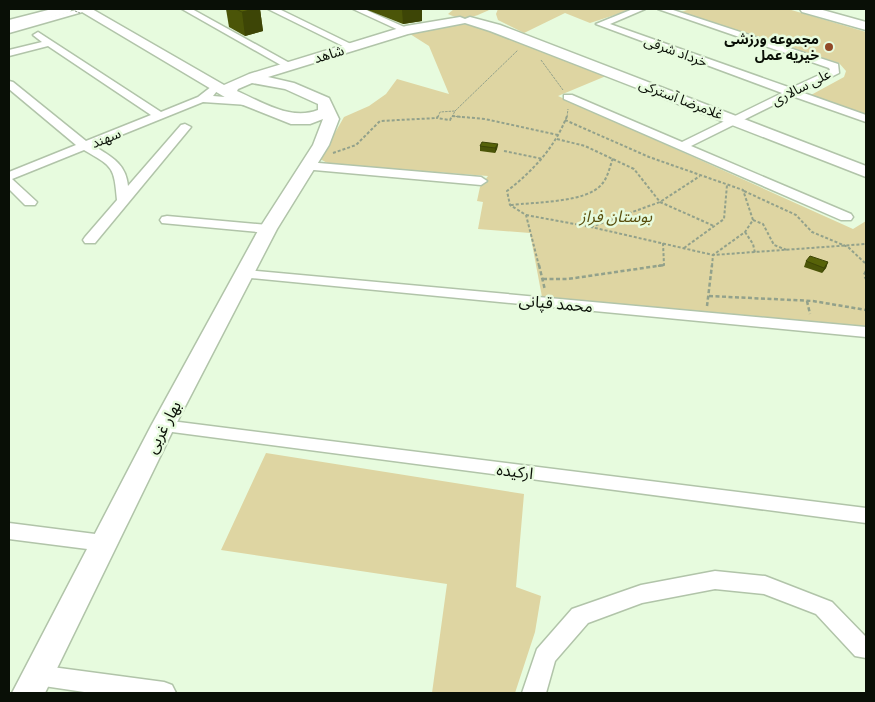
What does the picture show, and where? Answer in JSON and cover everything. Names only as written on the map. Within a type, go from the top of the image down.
[{"type":"street","points":[[9,17],[41,9]]},
{"type":"street","points":[[186,9],[290,66],[283,74],[283,79],[289,86]]},
{"type":"street","points":[[272,9],[352,47]]},
{"type":"street","points":[[357,9],[406,30]]},
{"type":"street","name":"خرداد شرقی","points":[[641,9],[602,24],[790,92]]},
{"type":"street","name":"علی سالاری","points":[[662,9],[834,66],[835,71],[682,146]]},
{"type":"street","points":[[806,9],[866,26]]},
{"type":"street","points":[[831,9],[866,19]]},
{"type":"street","points":[[9,24],[82,10],[219,80],[241,85]]},
{"type":"street","points":[[9,30],[82,10],[216,86],[289,86],[324,101],[326,112],[319,117],[300,120],[275,114],[248,102],[202,99]]},
{"type":"street","name":"شاهد","points":[[241,85],[290,66],[406,30],[442,13]]},
{"type":"street","name":"غلامرضا آسترکی","points":[[442,13],[447,18],[495,28],[866,172]]},
{"type":"street","points":[[465,21],[489,14],[495,28]]},
{"type":"street","name":"شاهد","points":[[406,30],[465,21]]},
{"type":"street","points":[[38,35],[160,116]]},
{"type":"street","points":[[9,53],[49,43]]},
{"type":"street","points":[[9,84],[85,146],[113,162],[122,176],[123,200]]},
{"type":"street","points":[[241,85],[248,102]]},
{"type":"street","points":[[202,99],[210,94],[216,86]]},
{"type":"street","points":[[790,92],[866,120]]},
{"type":"street","points":[[568,97],[846,217]]},
{"type":"street","name":"سهند","points":[[9,176],[202,99]]},
{"type":"street","name":"بهار غربی","points":[[32,684],[163,426],[268,229],[311,159],[331,120],[331,115],[326,112]]},
{"type":"street","points":[[275,114],[300,132],[304,137],[311,159],[481,180]]},
{"type":"street","points":[[90,240],[185,127]]},
{"type":"street","points":[[9,182],[30,202]]},
{"type":"street","points":[[167,220],[268,229]]},
{"type":"street","name":"محمد قپانی","points":[[245,274],[866,332]]},
{"type":"street","name":"ارکیده","points":[[163,426],[866,516]]},
{"type":"street","points":[[9,531],[103,543]]},
{"type":"street","points":[[534,693],[544,656],[580,616],[641,594],[715,580],[765,586],[824,608],[864,649]]},
{"type":"street","points":[[32,684],[164,693]]},
{"type":"path","points":[[311,159],[356,145],[380,121],[437,118],[450,120],[455,111],[520,48]]},
{"type":"path","points":[[536,54],[568,97],[569,114],[543,159],[528,176],[507,191],[510,205],[526,215],[591,227],[714,255],[755,254],[866,245]]},
{"type":"path","points":[[437,118],[440,112],[455,111]]},
{"type":"path","points":[[452,116],[485,119],[558,135]]},
{"type":"path","points":[[565,120],[649,157],[743,190],[796,215],[799,223],[814,234],[846,246],[866,264]]},
{"type":"path","points":[[556,139],[586,146],[634,169],[660,202],[714,226]]},
{"type":"path","points":[[504,151],[543,159]]},
{"type":"path","points":[[510,205],[579,196],[594,191],[601,185],[613,158]]},
{"type":"path","points":[[591,227],[660,202],[700,176]]},
{"type":"path","points":[[684,248],[724,219],[727,185]]},
{"type":"path","points":[[706,313],[710,296],[714,255],[746,232],[753,220],[743,190]]},
{"type":"path","points":[[526,215],[546,297]]},
{"type":"path","points":[[753,220],[763,224],[767,236],[774,245],[787,250]]},
{"type":"path","points":[[746,232],[753,244],[755,254]]},
{"type":"path","points":[[543,279],[568,279],[664,265],[663,243]]},
{"type":"path","points":[[866,271],[864,275],[866,280]]},
{"type":"path","points":[[710,296],[813,302],[866,310]]},
{"type":"green space","points":[[454,9],[491,9],[475,16],[460,18],[448,14]]},
{"type":"green space","points":[[498,9],[633,9],[590,23],[565,13],[524,33],[498,20],[496,14]]},
{"type":"green space","name":"مجموعه ورزشی خیریه عمل","points":[[690,9],[788,9],[866,32],[866,115],[811,95],[844,77],[846,71],[839,63],[681,12]]},
{"type":"green space","name":"بوستان فراز","points":[[439,25],[476,25],[606,76],[558,96],[853,229],[866,221],[866,326],[542,297],[530,233],[478,229],[483,202],[477,201],[480,187],[488,176],[329,164],[320,159],[344,117],[369,106],[386,94],[397,79],[449,94],[429,46],[410,34]]},
{"type":"green space","points":[[266,453],[524,494],[516,587],[541,596],[535,632],[515,693],[432,693],[447,584],[221,550]]},
{"type":"building","points":[[236,9],[254,9],[242,12]]},
{"type":"building","points":[[482,142],[498,144],[495,148],[480,146]]},
{"type":"building","points":[[810,256],[828,262],[824,268],[806,261]]},
{"type":"place","name":"مجموعه ورزشی خیریه عمل","points":[[829,47]]}]
